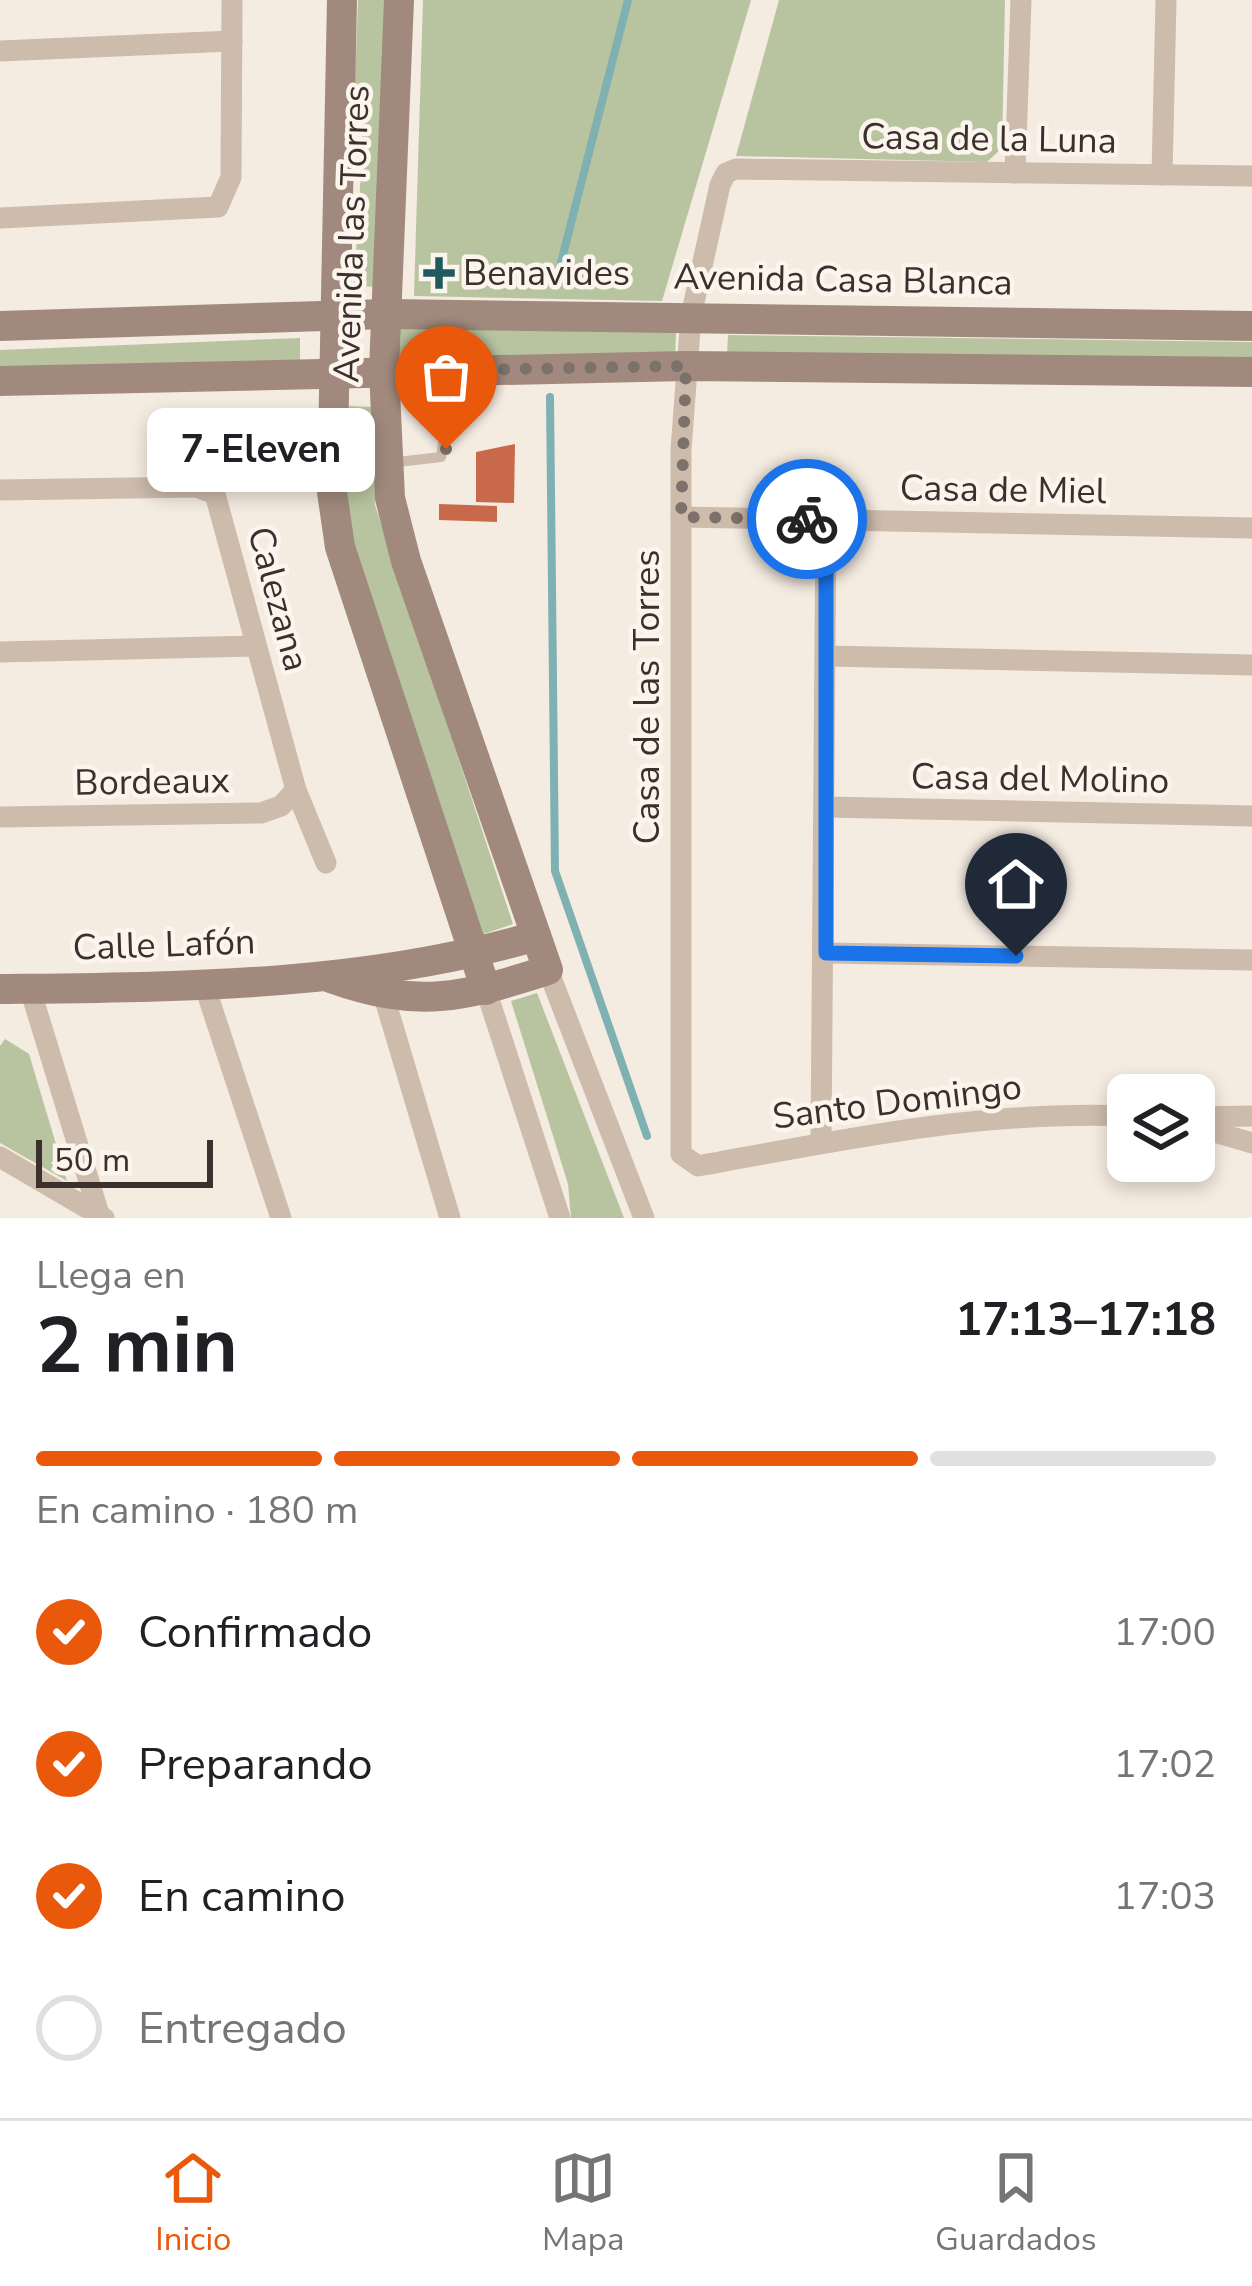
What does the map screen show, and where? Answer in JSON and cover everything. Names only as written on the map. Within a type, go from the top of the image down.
[{"type":"street","points":[[0,218],[218,206],[226,198],[231,177],[232,0]]},
{"type":"street","name":"Avenida las Torres","points":[[342,0],[331,372],[332,492],[340,547],[560,1218]]},
{"type":"street","name":"Avenida las Torres","points":[[399,0],[384,370],[386,463],[406,561],[548,970],[644,1218]]},
{"type":"street","points":[[1016,173],[1021,0]]},
{"type":"street","points":[[1162,175],[1166,0]]},
{"type":"street","points":[[0,51],[232,41]]},
{"type":"street","name":"Casa de la Luna","points":[[726,172],[764,167],[1252,176]]},
{"type":"street","name":"Casa de las Torres","points":[[681,1154],[681,517],[686,366],[691,316],[726,172]]},
{"type":"street","name":"Avenida Casa Blanca","points":[[0,326],[387,314],[1252,326]]},
{"type":"street","points":[[0,381],[686,366],[1252,371]]},
{"type":"street","name":"Calezana","points":[[0,490],[211,491],[219,500],[296,790],[326,862]]},
{"type":"street","name":"Casa de Miel","points":[[681,517],[1252,528]]},
{"type":"street","points":[[821,1140],[826,520]]},
{"type":"street","points":[[0,652],[255,646]]},
{"type":"street","points":[[826,656],[1252,664]]},
{"type":"street","name":"Bordeaux","points":[[0,817],[261,813],[281,806],[296,790]]},
{"type":"street","name":"Casa del Molino","points":[[826,808],[1252,816]]},
{"type":"street","name":"Calle Lafón","points":[[380,981],[536,936]]},
{"type":"street","points":[[826,953],[1252,960]]},
{"type":"street","name":"Calle Lafón","points":[[15,989],[331,978],[380,981],[434,998],[486,990],[548,970]]},
{"type":"street","points":[[380,981],[446,1189],[450,1218]]},
{"type":"street","points":[[204,984],[281,1218]]},
{"type":"street","points":[[15,989],[102,1216]]},
{"type":"street","name":"Santo Domingo","points":[[681,1154],[698,1166],[821,1140],[995,1119],[1107,1116]]},
{"type":"street","points":[[1215,1120],[1252,1116]]},
{"type":"street","points":[[1215,1130],[1252,1144]]},
{"type":"street","points":[[0,1157],[102,1216]]},
{"type":"lane","points":[[386,463],[441,457],[454,370]]},
{"type":"green space","points":[[358,0],[389,0],[381,287],[354,286],[363,138],[354,109]]},
{"type":"green space","points":[[423,0],[751,0],[662,301],[414,296]]},
{"type":"green space","points":[[779,0],[1005,0],[1002,148],[987,162],[736,156]]},
{"type":"green space","points":[[400,329],[676,332],[675,358],[398,354]]},
{"type":"green space","points":[[728,335],[1252,342],[1252,361],[727,355]]},
{"type":"green space","points":[[300,338],[300,364],[0,372],[0,350]]},
{"type":"green space","points":[[346,406],[374,407],[375,505],[513,924],[481,935],[343,514]]},
{"type":"green space","points":[[537,993],[624,1218],[571,1218],[568,1184],[511,1001]]},
{"type":"green space","points":[[5,1039],[29,1054],[67,1181],[0,1143],[0,1046]]},
{"type":"building","points":[[515,444],[514,503],[476,502],[476,452]]},
{"type":"building","points":[[439,504],[497,506],[497,522],[439,520]]},
{"type":"waterway","points":[[556,282],[628,0]]},
{"type":"waterway","points":[[550,397],[555,871],[647,1136]]},
{"type":"way so far","points":[[446,449],[454,370],[686,366],[681,517],[807,519]]},
{"type":"place","name":"Benavides","points":[[439,273]]},
{"type":"place","name":"7-Eleven","points":[[446,449]]},
{"type":"route","points":[[807,519],[826,520],[826,953],[1016,956]]}]
